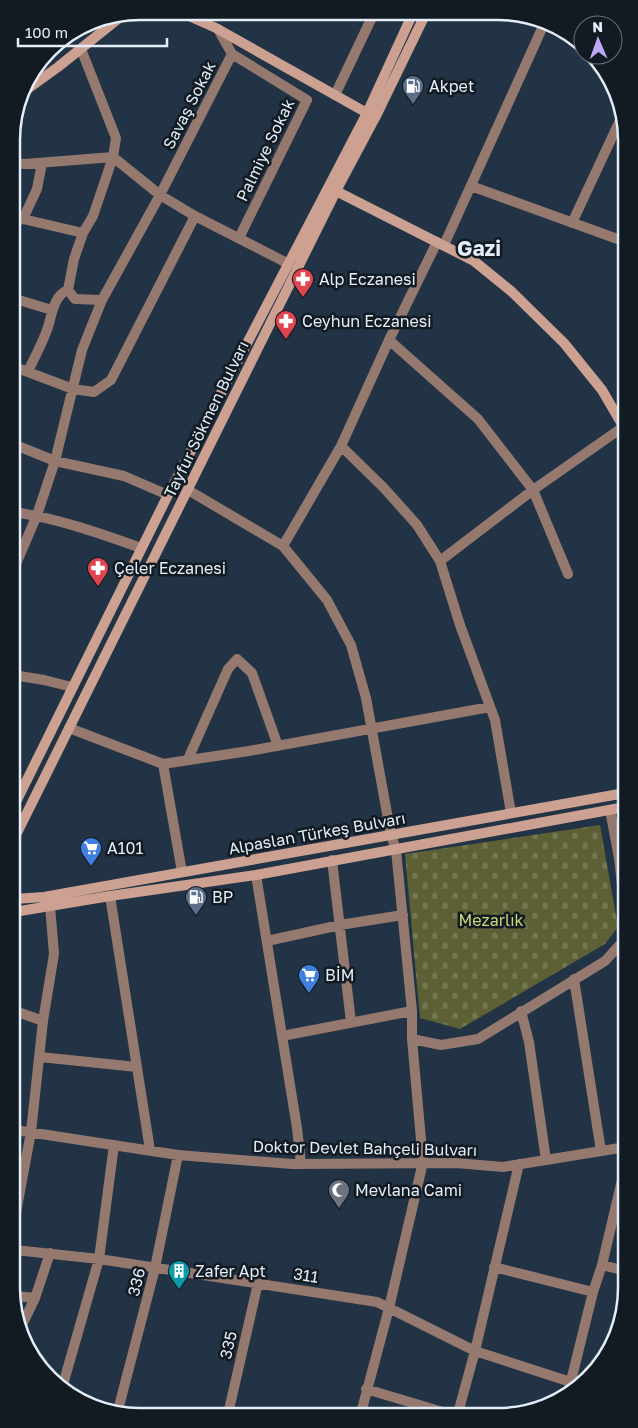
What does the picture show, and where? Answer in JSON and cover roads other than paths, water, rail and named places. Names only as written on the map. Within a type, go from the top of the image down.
[{"type":"main road","points":[[198,20],[218,29],[367,113]]},
{"type":"main road","name":"Tayfur Sökmen Bulvarı","points":[[20,794],[168,495],[367,113],[410,20]]},
{"type":"main road","name":"Tayfur Sökmen Bulvarı","points":[[20,827],[423,20]]},
{"type":"main road","points":[[39,75],[81,49],[113,23]]},
{"type":"main road","points":[[336,191],[474,261],[511,291],[564,343],[602,390],[618,418]]},
{"type":"main road","name":"Alpaslan Türkeş Bulvarı","points":[[20,899],[44,897],[618,794]]},
{"type":"main road","name":"Alpaslan Türkeş Bulvarı","points":[[20,911],[256,875],[618,808]]},
{"type":"street","points":[[335,95],[371,20]]},
{"type":"street","points":[[283,546],[341,446],[389,340],[471,186],[542,28]]},
{"type":"street","name":"Savaş Sokak","points":[[20,551],[37,515],[55,461],[82,350],[102,300],[160,195],[232,54],[218,29]]},
{"type":"street","points":[[81,49],[116,138],[113,158],[93,216],[83,233],[74,259],[68,290],[75,299],[102,300]]},
{"type":"street","name":"Palmiye Sokak","points":[[232,54],[307,100],[239,238]]},
{"type":"street","points":[[572,223],[617,126]]},
{"type":"street","points":[[20,163],[113,158],[160,195],[195,216],[290,264]]},
{"type":"street","points":[[23,220],[37,189],[42,163]]},
{"type":"street","points":[[471,186],[618,240]]},
{"type":"street","points":[[20,368],[73,389],[94,392],[111,380],[195,216]]},
{"type":"street","points":[[20,220],[83,233]]},
{"type":"street","points":[[28,371],[48,326],[52,310],[63,292],[68,290]]},
{"type":"street","points":[[20,300],[52,310]]},
{"type":"street","points":[[389,340],[478,419],[533,490],[568,574]]},
{"type":"street","points":[[440,561],[533,490],[618,430]]},
{"type":"street","points":[[341,446],[417,524],[440,561],[460,625],[495,720],[511,814]]},
{"type":"street","points":[[20,447],[55,461],[124,476],[168,495]]},
{"type":"street","points":[[188,490],[283,546],[328,600],[351,645],[366,698],[391,835],[396,850],[412,1011],[412,1040],[423,1162],[390,1308],[362,1408]]},
{"type":"street","points":[[20,513],[37,515],[91,530],[141,548]]},
{"type":"street","points":[[188,759],[228,669],[237,659],[252,673],[278,746]]},
{"type":"street","points":[[20,676],[72,687]]},
{"type":"street","points":[[69,728],[163,764],[372,730],[490,707]]},
{"type":"street","points":[[163,764],[182,872]]},
{"type":"street","points":[[610,810],[618,841]]},
{"type":"street","points":[[332,860],[351,1022]]},
{"type":"street","points":[[256,875],[297,1128],[301,1164]]},
{"type":"street","points":[[110,896],[150,1150]]},
{"type":"street","points":[[20,1191],[31,1132],[43,1021],[54,954],[50,906]]},
{"type":"street","points":[[267,941],[340,925],[403,915]]},
{"type":"street","points":[[412,1040],[441,1045],[478,1039],[605,961],[618,947]]},
{"type":"street","points":[[574,979],[600,1152]]},
{"type":"street","points":[[282,1036],[412,1011]]},
{"type":"street","points":[[521,1011],[530,1042],[546,1160]]},
{"type":"street","points":[[20,1013],[43,1021]]},
{"type":"street","points":[[40,1057],[137,1067]]},
{"type":"street","name":"Doktor Devlet Bahçeli Bulvarı","points":[[20,1131],[178,1155],[301,1164],[423,1162],[503,1167],[618,1149]]},
{"type":"street","points":[[64,1381],[99,1259],[114,1145]]},
{"type":"street","name":"336","points":[[118,1406],[155,1268],[178,1155]]},
{"type":"street","points":[[459,1408],[475,1351],[519,1164]]},
{"type":"street","points":[[574,1381],[593,1292],[602,1265],[618,1198]]},
{"type":"street","name":"311","points":[[20,1250],[99,1259],[377,1302],[475,1351],[570,1384]]},
{"type":"street","points":[[24,1320],[35,1298],[50,1253]]},
{"type":"street","points":[[602,1265],[618,1269]]},
{"type":"street","points":[[494,1267],[593,1292]]},
{"type":"street","name":"335","points":[[229,1408],[258,1283]]},
{"type":"street","points":[[21,1296],[35,1298]]},
{"type":"street","points":[[366,1390],[429,1408]]},
{"type":"place","name":"Akpet","points":[[413,105]]},
{"type":"place","name":"Alp Eczanesi","points":[[303,298]]},
{"type":"place","name":"Ceyhun Eczanesi","points":[[286,340]]},
{"type":"place","name":"Çeler Eczanesi","points":[[98,587]]},
{"type":"place","name":"A101","points":[[91,867]]},
{"type":"place","name":"BP","points":[[196,916]]},
{"type":"place","name":"BİM","points":[[309,994]]},
{"type":"place","name":"Mevlana Cami","points":[[339,1209]]},
{"type":"place","name":"Zafer Apt","points":[[179,1290]]},
{"type":"district","name":"Gazi","points":[[479,248]]},
{"type":"park label","name":"Mezarlık","points":[[491,920]]}]
